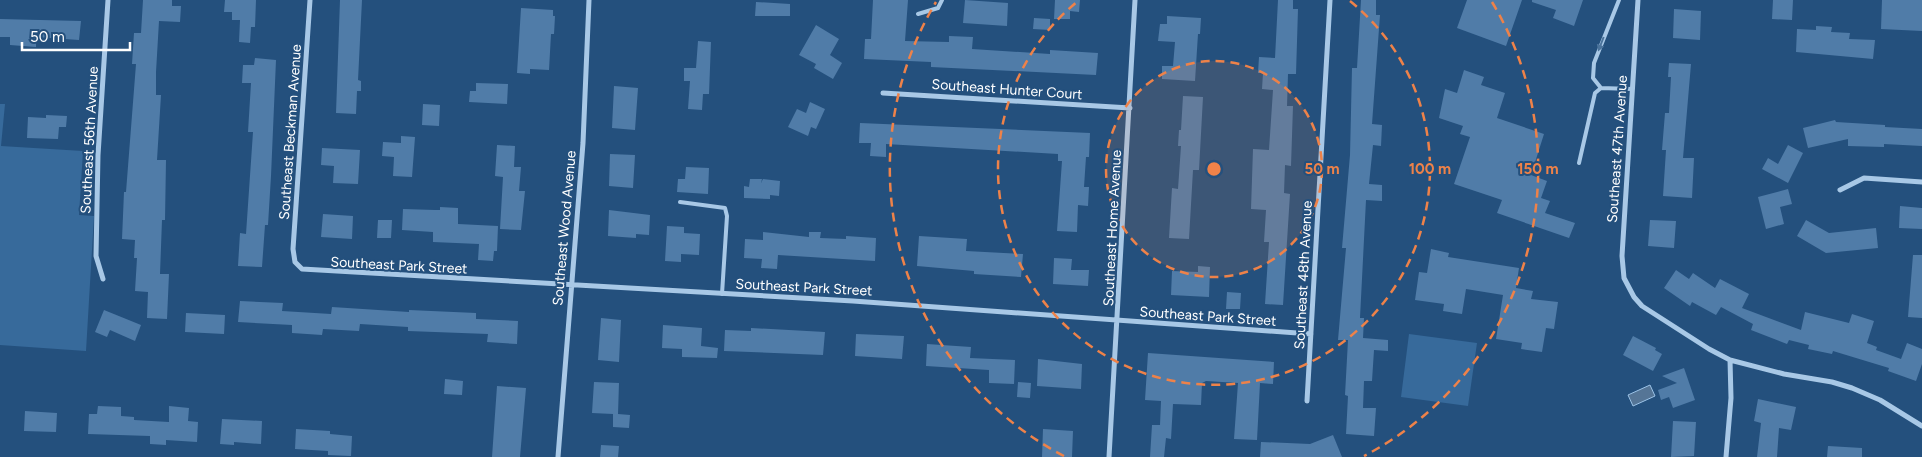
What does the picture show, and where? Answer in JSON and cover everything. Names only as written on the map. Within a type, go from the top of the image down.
[{"type":"street","name":"Southeast 56th Avenue","points":[[103,279],[96,256],[98,155],[108,0]]},
{"type":"street","name":"Southeast Beckman Avenue","points":[[297,266],[293,249],[310,0]]},
{"type":"street","name":"Southeast Wood Avenue","points":[[558,457],[583,143],[589,0]]},
{"type":"street","name":"Southeast Home Avenue","points":[[1109,457],[1136,0]]},
{"type":"street","name":"Southeast 48th Avenue","points":[[1307,401],[1330,0]]},
{"type":"street","name":"Southeast 47th Avenue","points":[[1638,0],[1622,256],[1624,278],[1634,297],[1651,314],[1730,360]]},
{"type":"street","name":"Southeast Hunter Court","points":[[883,92],[1130,108]]},
{"type":"street","points":[[1840,190],[1864,178],[1922,182]]},
{"type":"street","name":"Southeast Park Street","points":[[297,266],[306,270],[722,294],[1310,334]]},
{"type":"street","points":[[1726,457],[1731,398],[1730,360],[1784,374],[1832,382],[1852,388],[1880,400],[1922,426]]},
{"type":"lane","points":[[918,14],[938,8],[942,0]]},
{"type":"lane","points":[[1601,88],[1594,78],[1594,63],[1619,0]]},
{"type":"lane","points":[[1579,163],[1595,93],[1601,88],[1632,89]]},
{"type":"lane","points":[[680,202],[725,208],[727,216],[722,294]]},
{"type":"shaded area","points":[[0,104],[5,104],[1,146],[83,151],[79,215],[94,216],[86,351],[0,345]]},
{"type":"shaded area","points":[[1409,334],[1477,343],[1468,406],[1401,397]]},
{"type":"shaded area","points":[[1650,385],[1655,396],[1633,406],[1628,395]]},
{"type":"building","points":[[143,0],[172,0],[172,6],[181,6],[180,22],[159,21],[156,72],[156,95],[161,95],[157,160],[166,160],[165,220],[162,220],[160,274],[169,274],[167,319],[147,318],[148,292],[135,291],[137,258],[134,258],[135,240],[122,239],[124,192],[126,192],[136,64],[132,64],[134,33],[141,33]]},
{"type":"building","points":[[225,0],[256,0],[255,27],[251,27],[250,43],[239,42],[240,20],[232,20],[232,12],[224,12]]},
{"type":"building","points":[[340,0],[362,0],[358,80],[361,81],[361,91],[357,91],[356,114],[336,113]]},
{"type":"building","points":[[873,0],[908,0],[905,41],[949,42],[949,36],[973,37],[972,49],[1050,54],[1050,50],[1098,53],[1096,75],[931,67],[931,62],[864,59],[865,39],[871,39]]},
{"type":"building","points":[[965,0],[1008,3],[1007,26],[963,23]]},
{"type":"building","points":[[1055,0],[1080,0],[1079,12],[1070,11],[1070,19],[1054,19]]},
{"type":"building","points":[[1278,0],[1293,0],[1293,9],[1298,9],[1296,74],[1288,74],[1287,106],[1293,106],[1291,166],[1285,165],[1284,193],[1290,194],[1283,305],[1265,304],[1269,242],[1264,242],[1266,210],[1251,209],[1253,149],[1269,150],[1273,90],[1262,89],[1263,73],[1258,73],[1259,57],[1275,58]]},
{"type":"building","points":[[1361,0],[1376,0],[1376,15],[1380,15],[1372,124],[1382,125],[1381,146],[1373,145],[1369,184],[1382,185],[1382,201],[1366,200],[1360,318],[1364,318],[1363,338],[1388,340],[1388,351],[1374,350],[1372,381],[1364,381],[1363,408],[1376,408],[1374,436],[1346,434],[1348,396],[1345,395],[1348,340],[1338,340],[1346,248],[1342,248],[1350,155],[1352,68],[1357,68]]},
{"type":"building","points":[[1467,0],[1522,0],[1506,46],[1457,28]]},
{"type":"building","points":[[1532,0],[1583,0],[1574,26],[1553,18],[1556,10],[1532,2]]},
{"type":"building","points":[[1773,0],[1793,0],[1792,20],[1772,19]]},
{"type":"building","points":[[1882,0],[1922,0],[1922,31],[1881,29]]},
{"type":"building","points":[[756,2],[790,4],[790,16],[755,16]]},
{"type":"building","points":[[521,8],[553,10],[553,16],[555,16],[554,34],[551,34],[549,70],[530,69],[530,74],[517,73]]},
{"type":"building","points":[[1674,9],[1701,11],[1700,40],[1673,38]]},
{"type":"building","points":[[1167,16],[1201,18],[1195,81],[1162,79],[1162,66],[1173,66],[1175,42],[1158,41],[1160,24],[1167,24]]},
{"type":"building","points":[[1034,18],[1050,19],[1050,30],[1033,29]]},
{"type":"building","points":[[0,19],[81,21],[79,40],[36,37],[36,47],[10,45],[10,37],[0,37]]},
{"type":"building","points":[[816,25],[839,39],[830,55],[842,63],[833,79],[814,68],[816,64],[799,55]]},
{"type":"building","points":[[1816,26],[1832,27],[1831,32],[1850,33],[1849,39],[1875,40],[1873,59],[1796,52],[1797,29],[1816,30]]},
{"type":"building","points":[[698,41],[711,42],[709,94],[703,94],[702,110],[688,109],[690,81],[684,81],[684,68],[696,68]]},
{"type":"building","points":[[255,58],[276,60],[268,225],[265,225],[262,267],[238,266],[240,233],[246,234],[253,132],[248,132],[251,83],[242,83],[243,65],[254,65]]},
{"type":"building","points":[[1669,63],[1691,64],[1683,158],[1694,158],[1692,198],[1663,196],[1666,150],[1662,150],[1665,113],[1669,113],[1671,77],[1668,77]]},
{"type":"building","points":[[1464,70],[1484,77],[1481,85],[1505,93],[1497,118],[1544,134],[1531,175],[1547,181],[1541,198],[1550,201],[1545,213],[1575,223],[1569,238],[1497,213],[1502,200],[1454,184],[1470,137],[1460,134],[1463,126],[1439,118],[1445,89],[1457,93]]},
{"type":"building","points":[[476,83],[508,84],[507,104],[469,102],[470,91],[476,91]]},
{"type":"building","points":[[614,86],[638,88],[635,130],[612,128]]},
{"type":"building","points":[[1183,96],[1203,97],[1199,170],[1193,170],[1189,239],[1169,238],[1172,188],[1178,189],[1181,146],[1178,146]]},
{"type":"building","points":[[810,102],[825,109],[816,129],[811,127],[808,136],[788,127],[797,109],[806,113]]},
{"type":"building","points":[[423,104],[440,105],[439,126],[422,125]]},
{"type":"building","points":[[46,115],[67,116],[66,127],[59,127],[58,139],[27,138],[28,117],[46,118]]},
{"type":"building","points":[[1835,120],[1836,122],[1922,129],[1922,146],[1884,144],[1884,147],[1848,146],[1848,139],[1808,148],[1803,128]]},
{"type":"building","points":[[860,123],[1090,133],[1089,157],[1086,157],[1084,187],[1089,187],[1088,206],[1078,205],[1077,232],[1057,231],[1062,161],[1058,161],[1058,154],[886,144],[886,157],[870,156],[871,143],[859,143]]},
{"type":"building","points":[[401,136],[415,137],[412,177],[393,176],[394,157],[382,156],[383,142],[401,143]]},
{"type":"building","points":[[497,145],[515,146],[514,167],[521,167],[519,191],[525,191],[521,230],[500,229],[503,177],[495,176]]},
{"type":"building","points":[[1788,145],[1803,153],[1788,183],[1762,169],[1768,158],[1778,164]]},
{"type":"building","points":[[322,148],[360,150],[358,184],[333,183],[334,166],[321,165]]},
{"type":"building","points":[[610,154],[635,155],[633,188],[609,186]]},
{"type":"building","points":[[686,167],[709,168],[708,194],[677,192],[678,179],[685,179]]},
{"type":"building","points":[[750,179],[762,179],[761,183],[763,179],[780,181],[779,196],[770,195],[770,199],[744,198],[744,186],[749,187]]},
{"type":"building","points":[[1788,189],[1792,204],[1780,207],[1784,224],[1766,229],[1758,197]]},
{"type":"building","points":[[1900,206],[1922,208],[1922,229],[1899,228]]},
{"type":"building","points":[[440,207],[458,208],[458,224],[498,226],[497,251],[494,251],[493,261],[478,260],[479,244],[433,242],[433,232],[402,230],[403,209],[440,210]]},
{"type":"building","points":[[609,210],[650,215],[649,235],[636,234],[636,238],[608,236]]},
{"type":"building","points":[[323,214],[353,216],[352,239],[321,237]]},
{"type":"building","points":[[378,220],[392,220],[391,238],[377,238]]},
{"type":"building","points":[[1650,220],[1676,221],[1674,248],[1648,246]]},
{"type":"building","points":[[1806,220],[1829,233],[1876,228],[1878,248],[1826,253],[1797,236]]},
{"type":"building","points":[[667,226],[684,227],[684,233],[700,234],[699,255],[681,254],[681,262],[665,261]]},
{"type":"building","points":[[763,232],[809,237],[809,232],[821,232],[820,238],[846,239],[846,236],[876,238],[875,261],[778,255],[777,269],[761,268],[762,259],[744,258],[745,239],[763,240]]},
{"type":"building","points":[[919,236],[967,239],[966,251],[1023,254],[1021,277],[974,274],[974,271],[917,266]]},
{"type":"building","points":[[1431,249],[1449,253],[1448,257],[1519,268],[1516,288],[1533,291],[1531,299],[1558,302],[1554,329],[1546,328],[1542,352],[1521,349],[1522,343],[1496,339],[1503,295],[1466,289],[1462,314],[1443,311],[1444,304],[1415,300],[1419,272],[1427,273]]},
{"type":"building","points":[[1913,255],[1922,255],[1922,318],[1908,317]]},
{"type":"building","points":[[1054,258],[1072,259],[1071,270],[1089,270],[1088,286],[1053,284]]},
{"type":"building","points":[[1198,266],[1210,267],[1209,297],[1171,295],[1172,271],[1198,272]]},
{"type":"building","points":[[1676,270],[1689,279],[1693,273],[1715,288],[1720,279],[1749,294],[1742,308],[1801,330],[1805,312],[1849,323],[1852,314],[1874,321],[1867,343],[1877,347],[1876,350],[1901,359],[1907,343],[1922,349],[1922,364],[1916,381],[1888,371],[1889,368],[1833,351],[1832,354],[1808,349],[1809,345],[1789,340],[1787,344],[1751,330],[1753,324],[1721,307],[1716,315],[1692,302],[1690,306],[1664,288]]},
{"type":"building","points":[[1227,292],[1241,293],[1240,309],[1226,309]]},
{"type":"building","points":[[240,301],[283,303],[282,311],[331,314],[332,307],[409,312],[409,310],[476,313],[476,319],[518,321],[517,344],[487,342],[488,334],[408,331],[408,327],[360,324],[359,331],[323,329],[322,335],[292,333],[292,325],[238,322]]},
{"type":"building","points":[[104,310],[141,325],[135,341],[110,330],[107,337],[95,332]]},
{"type":"building","points":[[186,313],[225,315],[224,334],[185,332]]},
{"type":"building","points":[[601,318],[621,320],[619,362],[598,360]]},
{"type":"building","points":[[663,325],[702,328],[701,346],[718,348],[717,358],[682,357],[682,349],[662,348]]},
{"type":"building","points":[[751,328],[825,332],[823,355],[724,351],[725,330],[751,331]]},
{"type":"building","points":[[856,334],[904,336],[902,359],[855,356]]},
{"type":"building","points":[[1633,336],[1656,348],[1655,350],[1662,354],[1653,371],[1623,355]]},
{"type":"building","points":[[927,344],[971,347],[970,358],[1015,360],[1014,384],[989,383],[989,370],[926,366]]},
{"type":"building","points":[[1148,353],[1274,362],[1273,384],[1260,383],[1257,440],[1234,439],[1238,383],[1206,381],[1202,383],[1201,405],[1173,404],[1171,439],[1166,438],[1164,457],[1150,457],[1152,425],[1160,425],[1161,401],[1145,400]]},
{"type":"building","points":[[1038,359],[1082,364],[1081,389],[1037,386]]},
{"type":"building","points":[[1684,368],[1695,400],[1673,408],[1669,397],[1661,400],[1658,390],[1677,383],[1662,376]]},
{"type":"building","points":[[445,379],[463,381],[462,395],[444,394]]},
{"type":"building","points":[[594,382],[619,383],[618,414],[630,415],[629,428],[613,427],[613,414],[592,413]]},
{"type":"building","points":[[1018,382],[1031,383],[1030,398],[1017,397]]},
{"type":"building","points":[[497,386],[526,388],[520,457],[492,457]]},
{"type":"building","points":[[1758,399],[1796,407],[1791,430],[1779,428],[1777,457],[1757,457],[1761,423],[1754,421]]},
{"type":"building","points":[[98,406],[121,407],[121,416],[134,417],[134,420],[169,422],[169,406],[189,408],[188,421],[198,422],[197,442],[166,440],[166,445],[150,444],[150,436],[88,434],[89,414],[97,414]]},
{"type":"building","points":[[25,411],[57,413],[56,432],[24,431]]},
{"type":"building","points":[[222,419],[262,421],[261,444],[234,442],[234,445],[220,444]]},
{"type":"building","points":[[1673,421],[1696,422],[1694,456],[1671,457]]},
{"type":"building","points":[[296,429],[330,431],[330,434],[352,436],[351,456],[328,455],[328,451],[295,449]]},
{"type":"building","points":[[1043,429],[1073,431],[1072,457],[1042,457]]},
{"type":"building","points":[[1333,435],[1342,457],[1260,457],[1261,442],[1310,444]]},
{"type":"building","points":[[601,445],[619,446],[618,457],[600,457]]},
{"type":"building","points":[[1828,446],[1862,448],[1862,457],[1827,457]]}]
